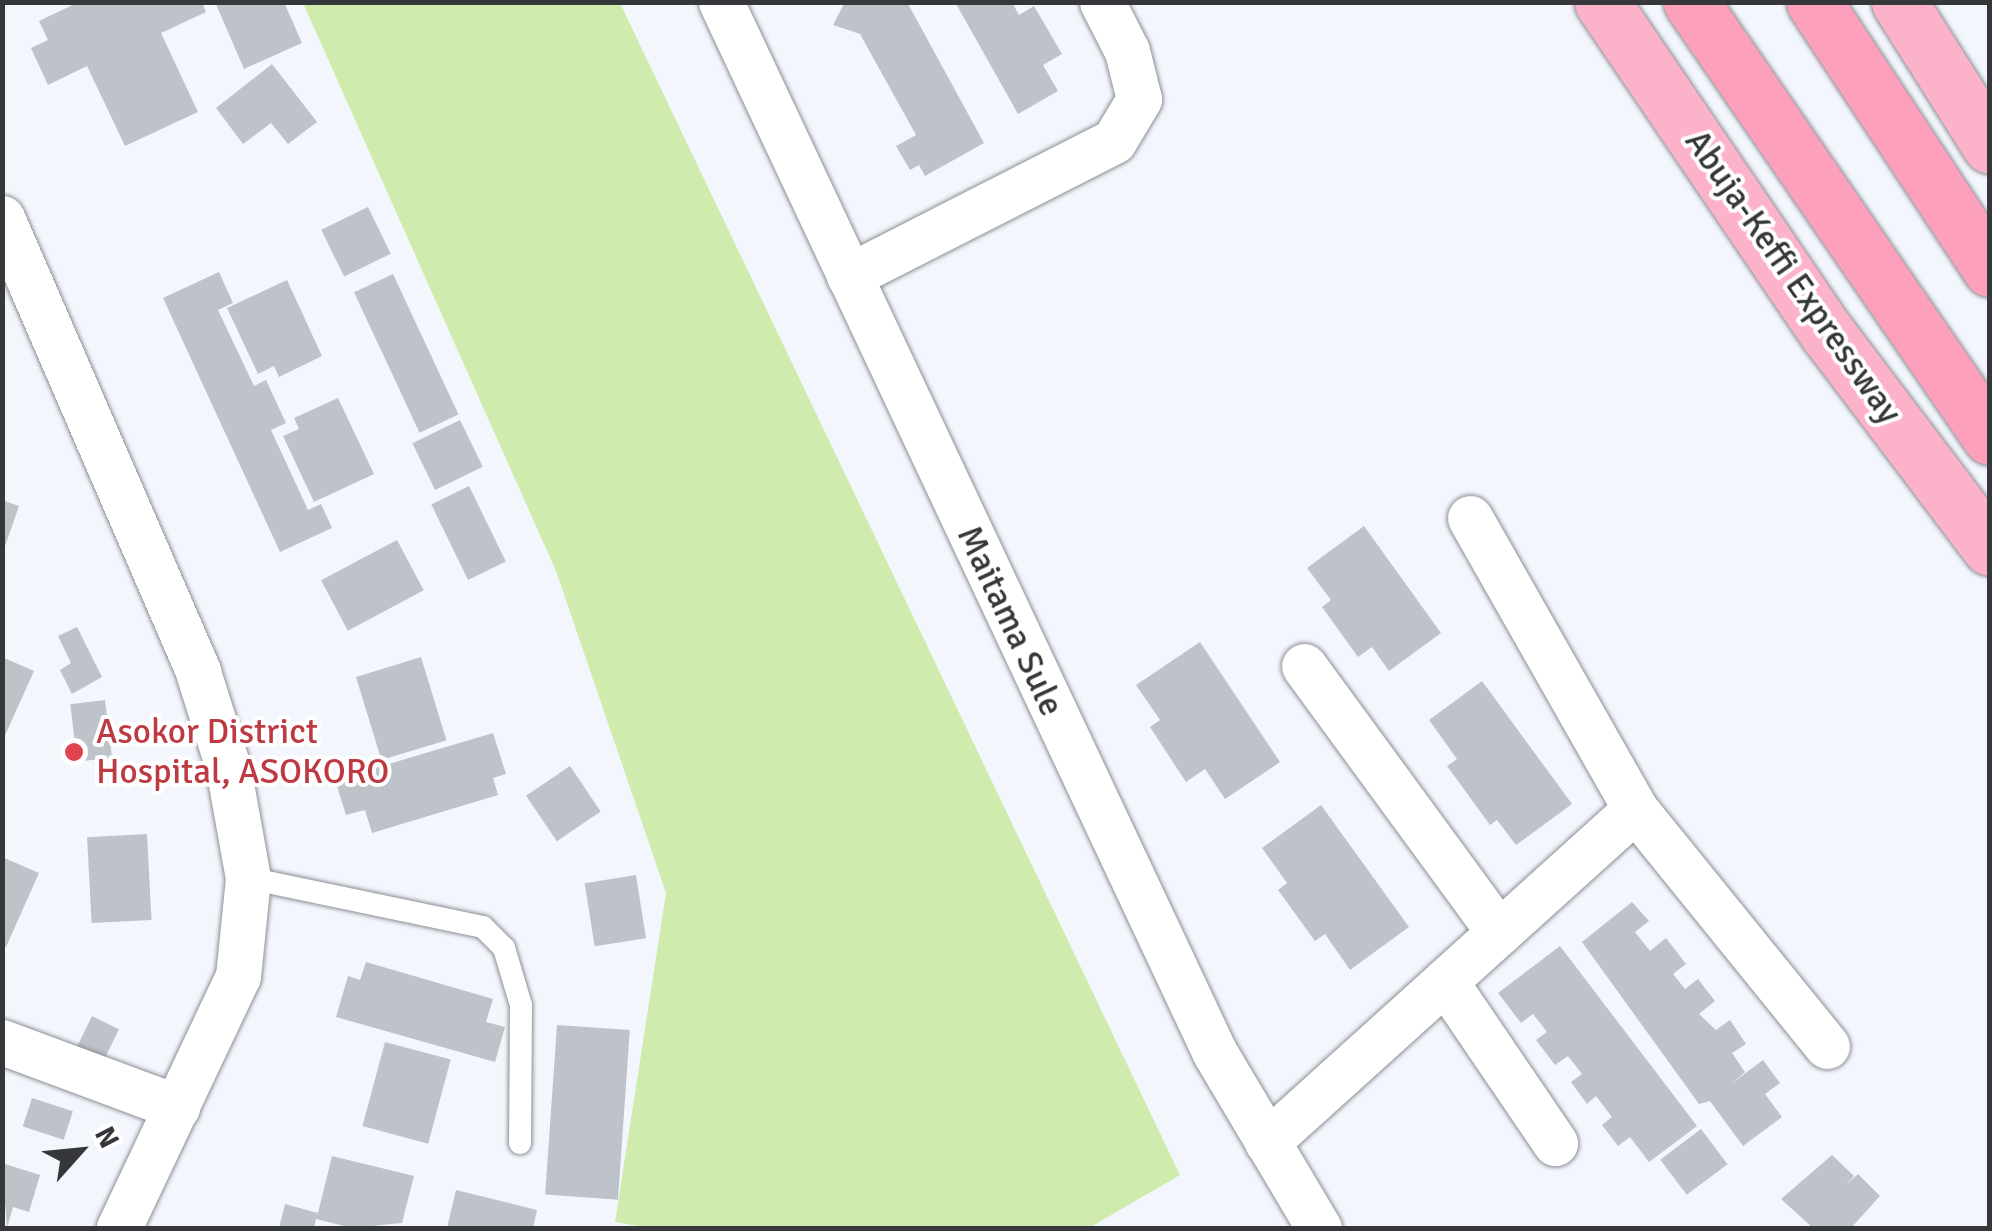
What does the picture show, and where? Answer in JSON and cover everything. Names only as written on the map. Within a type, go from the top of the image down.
[{"type":"highway","name":"Abuja-Keffi Expressway","points":[[1602,2],[1828,334],[1990,548]]},
{"type":"highway","name":"Abuja-Keffi Expressway","points":[[1690,2],[1990,437]]},
{"type":"highway","points":[[1814,2],[1990,270]]},
{"type":"highway","points":[[1899,2],[1990,146]]},
{"type":"street","name":"Maitama Sule","points":[[721,2],[1214,1053],[1319,1228]]},
{"type":"street","points":[[849,276],[1114,141],[1140,99],[1126,51],[1102,2]]},
{"type":"street","points":[[2,218],[198,672],[228,768],[248,878],[238,976],[120,1228]]},
{"type":"street","points":[[1470,518],[1635,808],[1827,1046]]},
{"type":"street","points":[[1304,666],[1499,932]]},
{"type":"street","points":[[1267,1142],[1635,808]]},
{"type":"street","points":[[1445,980],[1556,1143]]},
{"type":"street","points":[[2,1042],[177,1108]]},
{"type":"lane","points":[[248,878],[483,927],[504,948],[521,1004],[520,1143]]},
{"type":"green space","points":[[303,3],[620,3],[1180,1175],[1089,1228],[649,1228],[615,1222],[666,893],[556,571]]},
{"type":"building","points":[[79,2],[202,2],[206,12],[161,33],[198,112],[125,146],[87,66],[48,85],[31,48],[48,40],[39,21]]},
{"type":"building","points":[[215,2],[284,2],[302,43],[244,69]]},
{"type":"building","points":[[845,2],[907,2],[984,143],[925,176],[919,165],[910,170],[896,146],[916,135],[860,34],[833,25]]},
{"type":"building","points":[[955,2],[1012,2],[1019,15],[1034,6],[1062,54],[1043,65],[1058,91],[1018,114]]},
{"type":"building","points":[[272,64],[317,122],[288,144],[271,123],[243,144],[216,108]]},
{"type":"building","points":[[368,207],[391,254],[344,277],[321,230]]},
{"type":"building","points":[[219,272],[233,303],[218,310],[254,386],[266,380],[286,423],[271,430],[308,510],[321,504],[332,528],[280,552],[163,298]]},
{"type":"building","points":[[393,274],[459,414],[420,433],[354,292]]},
{"type":"building","points":[[287,280],[322,356],[279,377],[274,366],[258,374],[227,308]]},
{"type":"building","points":[[338,398],[374,474],[314,502],[283,436],[299,429],[294,418]]},
{"type":"building","points":[[460,420],[483,467],[435,490],[412,443]]},
{"type":"building","points":[[469,486],[506,561],[468,580],[431,504]]},
{"type":"building","points":[[2,500],[19,506],[3,552],[2,552]]},
{"type":"building","points":[[1364,526],[1441,633],[1389,671],[1372,647],[1358,657],[1322,607],[1331,600],[1307,568]]},
{"type":"building","points":[[397,540],[424,590],[348,631],[321,580]]},
{"type":"building","points":[[77,627],[102,677],[72,694],[60,670],[71,663],[58,636]]},
{"type":"building","points":[[1200,642],[1280,762],[1225,799],[1205,769],[1186,782],[1150,727],[1160,720],[1136,685]]},
{"type":"building","points":[[2,657],[34,671],[2,742]]},
{"type":"building","points":[[421,657],[446,740],[381,760],[356,677]]},
{"type":"building","points":[[1482,681],[1572,804],[1516,845],[1497,820],[1490,825],[1447,766],[1457,759],[1429,720]]},
{"type":"building","points":[[105,700],[112,758],[77,762],[70,704]]},
{"type":"building","points":[[493,733],[506,774],[493,778],[498,795],[372,833],[365,810],[346,815],[335,780]]},
{"type":"building","points":[[570,766],[601,812],[557,841],[526,796]]},
{"type":"building","points":[[1321,805],[1409,927],[1350,970],[1325,934],[1315,941],[1278,890],[1287,883],[1262,848]]},
{"type":"building","points":[[147,834],[152,920],[92,923],[87,837]]},
{"type":"building","points":[[2,857],[39,873],[6,947],[2,945]]},
{"type":"building","points":[[636,875],[646,938],[595,946],[585,883]]},
{"type":"building","points":[[1632,902],[1649,921],[1635,932],[1650,951],[1666,938],[1686,964],[1673,974],[1685,989],[1698,979],[1715,1001],[1699,1014],[1716,1030],[1730,1020],[1746,1044],[1732,1053],[1745,1072],[1731,1084],[1763,1060],[1780,1083],[1765,1094],[1782,1117],[1743,1146],[1710,1101],[1699,1104],[1582,942]]},
{"type":"building","points":[[1560,946],[1697,1126],[1649,1162],[1630,1137],[1618,1146],[1602,1125],[1612,1117],[1596,1096],[1587,1104],[1571,1082],[1582,1074],[1568,1056],[1555,1065],[1536,1040],[1547,1032],[1533,1014],[1521,1023],[1498,993]]},
{"type":"building","points":[[366,962],[493,999],[486,1022],[505,1027],[495,1062],[336,1017],[348,976],[360,980]]},
{"type":"building","points":[[92,1016],[119,1029],[104,1060],[77,1047]]},
{"type":"building","points":[[557,1025],[630,1030],[618,1200],[545,1195]]},
{"type":"building","points":[[385,1042],[451,1060],[428,1144],[362,1126]]},
{"type":"building","points":[[32,1098],[73,1111],[64,1140],[23,1127]]},
{"type":"building","points":[[1701,1129],[1727,1164],[1687,1195],[1660,1160]]},
{"type":"building","points":[[1832,1155],[1854,1176],[1846,1185],[1858,1174],[1880,1196],[1851,1228],[1813,1228],[1781,1199]]},
{"type":"building","points":[[332,1156],[414,1176],[402,1223],[352,1228],[316,1219],[314,1228],[279,1228],[285,1204],[318,1213]]},
{"type":"building","points":[[2,1163],[40,1175],[29,1212],[13,1207],[7,1228]]},
{"type":"building","points":[[456,1190],[537,1210],[533,1228],[447,1228]]},
{"type":"place","name":"Asokor District Hospital, ASOKORO","points":[[74,752]]}]
